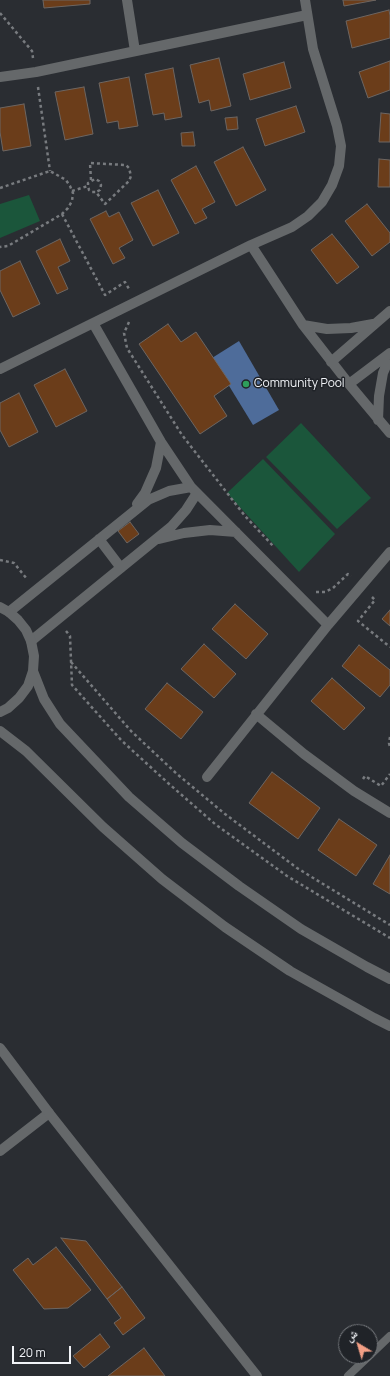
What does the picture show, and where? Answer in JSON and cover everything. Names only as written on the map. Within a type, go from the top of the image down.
[{"type":"street","points":[[128,0],[135,51]]},
{"type":"street","points":[[0,369],[137,301],[292,227],[308,216],[322,202],[332,185],[339,166],[341,146],[337,126],[313,49],[305,0]]},
{"type":"street","points":[[0,77],[36,72],[307,15]]},
{"type":"street","points":[[251,246],[303,325],[331,362],[390,433]]},
{"type":"street","points":[[331,362],[390,311]]},
{"type":"street","points":[[93,323],[161,442],[194,490],[328,625]]},
{"type":"street","points":[[303,325],[327,329],[351,328],[375,323]]},
{"type":"street","points":[[349,384],[390,353]]},
{"type":"street","points":[[378,420],[378,396],[383,373],[390,357]]},
{"type":"street","points":[[129,514],[146,492],[156,468],[161,442]]},
{"type":"street","points":[[0,712],[8,708],[19,698],[28,686],[33,671],[34,656],[31,641],[26,630],[18,620],[4,610],[35,590],[148,500],[169,491],[194,490]]},
{"type":"street","points":[[31,641],[58,621],[176,522],[186,510],[194,490]]},
{"type":"street","points":[[155,540],[184,533],[210,530],[236,532]]},
{"type":"street","points":[[99,538],[121,568]]},
{"type":"street","points":[[207,777],[328,625],[390,552]]},
{"type":"street","points":[[33,671],[44,699],[60,724],[129,797],[182,843],[239,886],[301,929],[390,979]]},
{"type":"street","points":[[256,714],[304,754],[354,791],[390,813]]},
{"type":"street","points":[[0,731],[26,751],[103,827],[162,879],[225,927],[290,971],[390,1026]]},
{"type":"street","points":[[0,1048],[49,1113],[257,1376]]},
{"type":"street","points":[[0,1151],[49,1113]]},
{"type":"lane","points":[[378,1348],[390,1336]]},
{"type":"lane","points":[[348,1376],[361,1364]]},
{"type":"path","points":[[90,163],[126,165],[129,168],[131,176],[129,181],[105,204],[96,192],[89,190],[88,183],[91,180],[90,163]]},
{"type":"path","points":[[0,188],[50,171],[66,180],[72,190],[72,201],[62,214],[8,246],[0,247]]},
{"type":"path","points":[[91,180],[95,179],[99,181],[101,185],[100,190],[96,192]]},
{"type":"path","points":[[72,190],[88,186]]},
{"type":"path","points":[[62,214],[105,295],[125,282],[137,301]]},
{"type":"path","points":[[130,319],[124,333],[127,348],[182,435],[246,516],[278,551]]},
{"type":"path","points":[[0,560],[14,563],[35,590]]},
{"type":"path","points":[[316,592],[325,592],[333,588],[348,574],[375,600],[358,621],[390,647]]},
{"type":"path","points":[[58,621],[70,636],[72,685],[122,740],[215,824],[287,876],[390,938]]},
{"type":"path","points":[[71,661],[132,731],[177,774],[225,814],[297,868],[390,925]]},
{"type":"path","points":[[390,737],[390,747]]},
{"type":"path","points":[[354,791],[365,776],[381,786],[390,774]]},
{"type":"green space","points":[[29,195],[40,221],[0,238],[0,204]]},
{"type":"green space","points":[[301,423],[371,498],[337,529],[266,457]]},
{"type":"green space","points":[[263,459],[335,534],[299,572],[227,493]]},
{"type":"water","name":"Community Pool","points":[[239,341],[279,410],[253,425],[212,358]]},
{"type":"building","points":[[43,0],[90,0],[90,4],[44,8]]},
{"type":"building","points":[[343,0],[376,0],[344,6]]},
{"type":"building","points":[[389,10],[390,38],[352,48],[346,21]]},
{"type":"building","points":[[219,58],[231,106],[211,111],[209,100],[199,103],[190,65]]},
{"type":"building","points":[[390,61],[390,90],[368,98],[359,72]]},
{"type":"building","points":[[284,62],[291,88],[250,100],[243,74]]},
{"type":"building","points":[[173,68],[182,117],[165,120],[164,113],[153,115],[145,74]]},
{"type":"building","points":[[129,77],[138,126],[119,129],[118,121],[107,123],[99,83]]},
{"type":"building","points":[[84,87],[93,134],[65,140],[55,92]]},
{"type":"building","points":[[24,104],[31,146],[3,151],[0,132],[0,108]]},
{"type":"building","points":[[296,106],[305,132],[265,146],[256,119]]},
{"type":"building","points":[[381,113],[390,114],[390,142],[379,142]]},
{"type":"building","points":[[237,117],[238,129],[227,130],[225,118]]},
{"type":"building","points":[[193,132],[195,146],[182,146],[181,133]]},
{"type":"building","points":[[243,147],[266,190],[236,206],[214,162]]},
{"type":"building","points":[[379,159],[390,160],[390,187],[378,187]]},
{"type":"building","points":[[196,166],[215,202],[202,209],[207,218],[195,224],[171,180]]},
{"type":"building","points":[[158,190],[179,233],[153,246],[131,203]]},
{"type":"building","points":[[367,204],[390,233],[390,242],[372,256],[345,221]]},
{"type":"building","points":[[106,211],[109,217],[119,212],[133,240],[119,248],[125,258],[113,264],[90,219]]},
{"type":"building","points":[[332,234],[359,267],[337,284],[311,250]]},
{"type":"building","points":[[60,239],[70,261],[58,267],[68,289],[57,294],[36,251]]},
{"type":"building","points":[[20,261],[40,304],[13,317],[0,290],[0,271]]},
{"type":"building","points":[[168,324],[181,342],[196,332],[231,384],[214,396],[227,416],[200,434],[139,344]]},
{"type":"building","points":[[65,369],[87,411],[56,427],[34,385]]},
{"type":"building","points":[[19,393],[38,432],[9,447],[0,430],[0,403]]},
{"type":"building","points":[[130,522],[139,534],[127,543],[118,531]]},
{"type":"building","points":[[235,604],[268,634],[246,659],[212,629]]},
{"type":"building","points":[[390,610],[390,626],[382,619]]},
{"type":"building","points":[[204,644],[236,674],[214,698],[181,669]]},
{"type":"building","points":[[359,645],[390,670],[390,685],[380,697],[342,666]]},
{"type":"building","points":[[332,678],[365,708],[344,730],[311,701]]},
{"type":"building","points":[[167,683],[203,712],[181,739],[145,709]]},
{"type":"building","points":[[272,772],[320,808],[298,839],[249,803]]},
{"type":"building","points":[[339,819],[377,845],[356,876],[318,850]]},
{"type":"building","points":[[390,855],[390,894],[373,884]]},
{"type":"building","points":[[61,1238],[86,1241],[122,1287],[107,1299]]},
{"type":"building","points":[[56,1247],[91,1290],[68,1308],[44,1309],[13,1270],[28,1258],[33,1265]]},
{"type":"building","points":[[122,1287],[145,1318],[123,1335],[114,1323],[121,1318],[107,1299]]},
{"type":"building","points":[[100,1334],[110,1347],[84,1368],[73,1356]]},
{"type":"building","points":[[144,1348],[165,1376],[108,1376]]},
{"type":"place","name":"Community Pool","points":[[246,384]]}]
